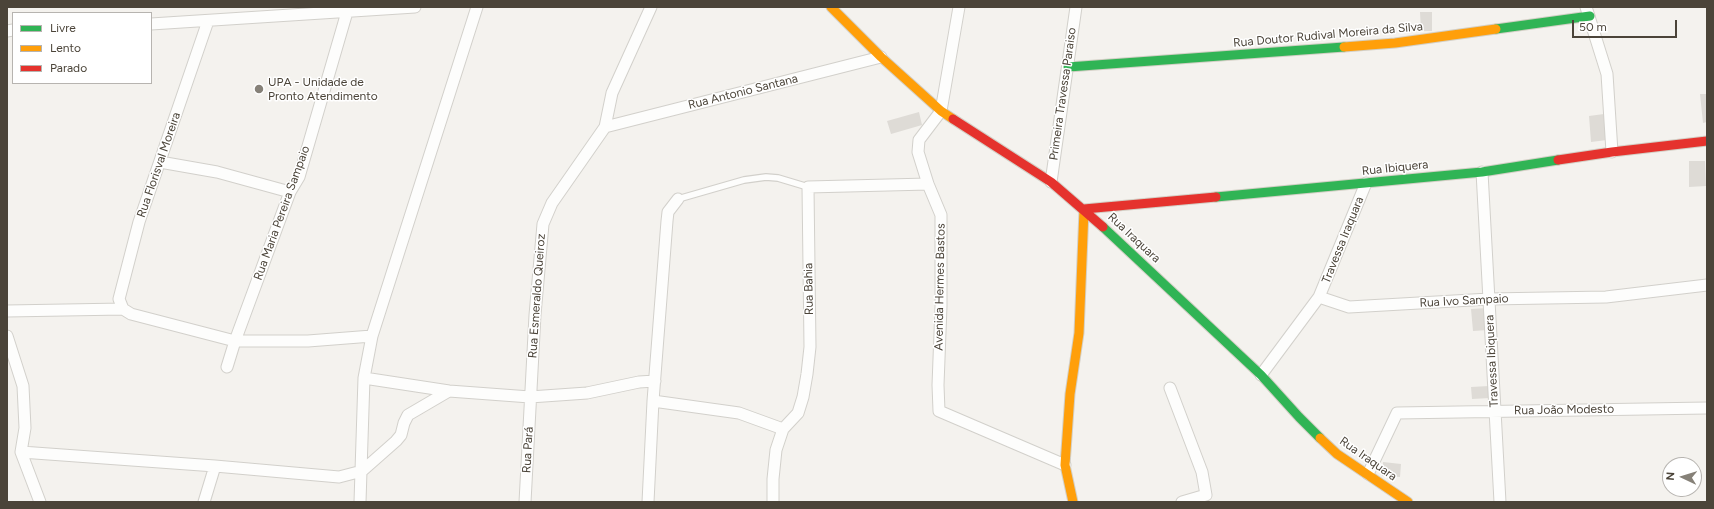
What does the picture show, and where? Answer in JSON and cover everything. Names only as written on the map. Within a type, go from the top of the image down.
[{"type":"street","points":[[152,24],[414,7]]},
{"type":"street","points":[[360,502],[364,378],[372,336],[478,7]]},
{"type":"street","name":"Rua Esmeraldo Queiroz","points":[[530,397],[543,224],[552,203],[605,127],[612,94],[651,7]]},
{"type":"street","name":"Rua Iraquara","points":[[831,7],[881,58],[941,110],[1050,182],[1084,209],[1261,374],[1299,417],[1337,454],[1408,502]]},
{"type":"street","name":"Avenida Hermes Bastos","points":[[959,7],[941,110],[919,140],[918,152],[928,184],[941,215],[941,306],[938,385],[939,411],[1065,465]]},
{"type":"street","name":"Primeira Travessa Paraiso","points":[[1050,182],[1076,7]]},
{"type":"street","name":"Rua Maria Pereira Sampaio","points":[[227,367],[235,341],[290,192],[299,177],[347,12]]},
{"type":"street","points":[[1588,12],[1607,74],[1612,152]]},
{"type":"street","name":"Rua Doutor Rudival Moreira da Silva","points":[[1068,67],[1395,43],[1588,12]]},
{"type":"street","name":"Rua Florisval Moreira","points":[[123,309],[119,299],[139,222],[208,21]]},
{"type":"street","name":"Rua Antonio Santana","points":[[605,127],[881,58]]},
{"type":"street","name":"Rua Ibiquera","points":[[1084,209],[1482,172],[1612,152],[1707,141]]},
{"type":"street","points":[[160,162],[217,172],[290,192]]},
{"type":"street","name":"Travessa Ibiquera","points":[[1482,172],[1500,502]]},
{"type":"street","name":"Travessa Iraquara","points":[[1320,297],[1366,183]]},
{"type":"street","points":[[808,187],[928,184]]},
{"type":"street","name":"Rua Bahia","points":[[773,502],[773,479],[776,450],[783,429],[798,413],[803,397],[810,347],[808,187]]},
{"type":"street","points":[[648,502],[653,401],[668,212],[678,199]]},
{"type":"street","points":[[1073,502],[1065,465],[1070,394],[1079,333],[1084,209]]},
{"type":"street","name":"Rua Ivo Sampaio","points":[[1320,297],[1350,307],[1489,299],[1606,297],[1707,285]]},
{"type":"street","points":[[1261,374],[1320,297]]},
{"type":"street","points":[[7,311],[123,309],[131,314],[235,341],[308,341],[372,336]]},
{"type":"street","points":[[7,336],[23,386],[25,428],[21,452],[40,502]]},
{"type":"street","points":[[364,378],[449,391],[530,397],[587,393],[655,380]]},
{"type":"street","points":[[1170,388],[1202,472],[1206,495],[1182,502]]},
{"type":"street","points":[[21,452],[215,466],[339,478],[362,471],[401,435],[408,415],[449,391]]},
{"type":"street","name":"Rua Pará","points":[[525,502],[530,397]]},
{"type":"street","points":[[653,401],[739,413],[783,429]]},
{"type":"street","name":"Rua João Modesto","points":[[1368,474],[1397,412],[1707,408]]},
{"type":"street","points":[[204,502],[215,466]]},
{"type":"lane","points":[[678,199],[744,180],[766,177],[778,178],[808,187]]},
{"type":"building","points":[[1420,12],[1432,12],[1432,31],[1421,31]]},
{"type":"building","points":[[1700,94],[1707,94],[1707,122],[1703,123]]},
{"type":"building","points":[[919,112],[922,125],[891,134],[887,121]]},
{"type":"building","points":[[1604,114],[1607,140],[1591,142],[1589,116]]},
{"type":"building","points":[[1689,161],[1705,161],[1706,186],[1689,187]]},
{"type":"building","points":[[1487,308],[1489,330],[1473,331],[1471,309]]},
{"type":"building","points":[[1489,386],[1490,398],[1472,399],[1471,387]]},
{"type":"building","points":[[1383,462],[1401,464],[1400,477],[1382,476]]},
{"type":"traffic: fast","points":[[1496,29],[1590,16]]},
{"type":"traffic: fast","points":[[1068,67],[1344,47]]},
{"type":"traffic: fast","points":[[1216,197],[1482,172],[1558,160]]},
{"type":"traffic: fast","points":[[1103,227],[1261,375],[1320,438]]},
{"type":"traffic: slow","points":[[831,7],[881,57],[941,111],[953,119]]},
{"type":"traffic: slow","points":[[1344,47],[1395,43],[1496,29]]},
{"type":"traffic: slow","points":[[1073,502],[1065,465],[1070,394],[1079,333],[1084,210]]},
{"type":"traffic: slow","points":[[1320,438],[1337,454],[1408,502]]},
{"type":"traffic: jam","points":[[953,119],[1051,182],[1103,227]]},
{"type":"traffic: jam","points":[[1558,160],[1707,141]]},
{"type":"traffic: jam","points":[[1084,210],[1216,197]]},
{"type":"place","name":"UPA - Unidade de Pronto Atendimento","points":[[259,89]]}]
